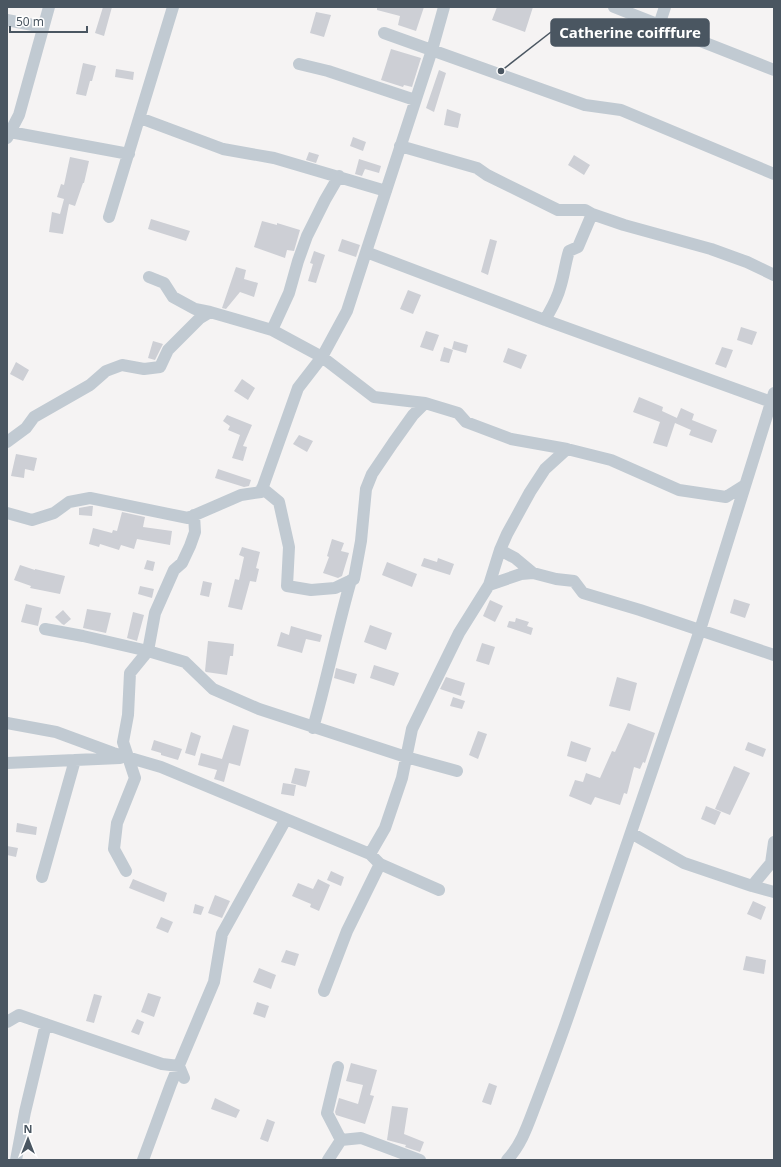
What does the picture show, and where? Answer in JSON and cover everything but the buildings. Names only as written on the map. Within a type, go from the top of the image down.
[{"type":"street","points":[[49,7],[19,115],[9,135],[129,154]]},
{"type":"street","points":[[109,217],[173,7]]},
{"type":"street","points":[[7,513],[32,520],[54,513],[69,502],[90,498],[188,518],[241,495],[261,492],[298,388],[322,357],[347,311],[432,50],[444,7]]},
{"type":"street","points":[[614,7],[774,70]]},
{"type":"street","points":[[659,25],[665,7]]},
{"type":"street","points":[[7,20],[43,27]]},
{"type":"street","points":[[384,33],[585,105],[621,110],[774,174]]},
{"type":"street","points":[[299,64],[328,71],[415,100]]},
{"type":"street","points":[[140,118],[223,149],[274,158],[386,191]]},
{"type":"street","points":[[400,146],[477,168],[487,175],[558,210],[585,210],[592,214],[624,225],[711,249],[747,262],[774,275]]},
{"type":"street","points":[[272,330],[289,293],[307,236],[339,176]]},
{"type":"street","points":[[545,320],[561,287],[564,266],[569,252],[578,247],[592,214]]},
{"type":"street","points":[[366,252],[545,320],[773,399],[700,630],[553,1060],[525,1131],[516,1150],[507,1160]]},
{"type":"street","points":[[149,277],[164,283],[173,297],[195,309],[272,330],[322,357],[374,397],[425,403],[458,413],[466,422],[511,439],[566,449],[611,460],[679,490],[726,497],[745,484]]},
{"type":"street","points":[[7,442],[11,441],[26,428],[34,417],[90,384],[106,371],[122,365],[144,369],[160,367],[168,350],[200,318],[210,312]]},
{"type":"street","points":[[262,488],[279,502],[289,547],[287,586],[311,590],[335,588],[354,579],[361,541],[366,489],[372,474],[413,416],[425,403]]},
{"type":"street","points":[[370,854],[385,828],[402,778],[412,729],[459,633],[490,585],[500,550],[530,492],[545,469],[566,449]]},
{"type":"street","points":[[126,871],[114,849],[117,824],[135,778],[123,742],[128,715],[130,673],[148,651],[155,614],[174,570],[182,563],[195,532],[194,515]]},
{"type":"street","points":[[500,550],[515,558],[533,573]]},
{"type":"street","points":[[490,585],[521,574],[533,573],[556,579],[574,581],[583,593],[640,610],[774,655]]},
{"type":"street","points":[[313,728],[326,684],[338,628],[351,580]]},
{"type":"street","points":[[45,629],[148,651],[185,662],[213,689],[259,709],[313,728],[457,771]]},
{"type":"street","points":[[7,724],[56,732],[112,753],[167,770],[370,854],[380,864],[439,890]]},
{"type":"street","points":[[7,764],[129,758]]},
{"type":"street","points":[[42,877],[75,760]]},
{"type":"street","points":[[143,1160],[179,1066],[214,982],[222,934],[286,819]]},
{"type":"street","points":[[630,833],[684,863],[774,892]]},
{"type":"street","points":[[752,886],[771,863],[774,842]]},
{"type":"street","points":[[324,991],[347,931],[380,864]]},
{"type":"street","points":[[7,1022],[19,1015],[162,1064],[179,1066]]},
{"type":"street","points":[[16,1160],[46,1024]]},
{"type":"street","points":[[179,1066],[184,1078]]},
{"type":"street","points":[[338,1067],[327,1113],[340,1140]]},
{"type":"street","points":[[340,1140],[361,1138],[420,1160]]},
{"type":"street","points":[[328,1160],[340,1140]]},
{"type":"place","name":"Catherine coifffure","points":[[501,71]]}]
